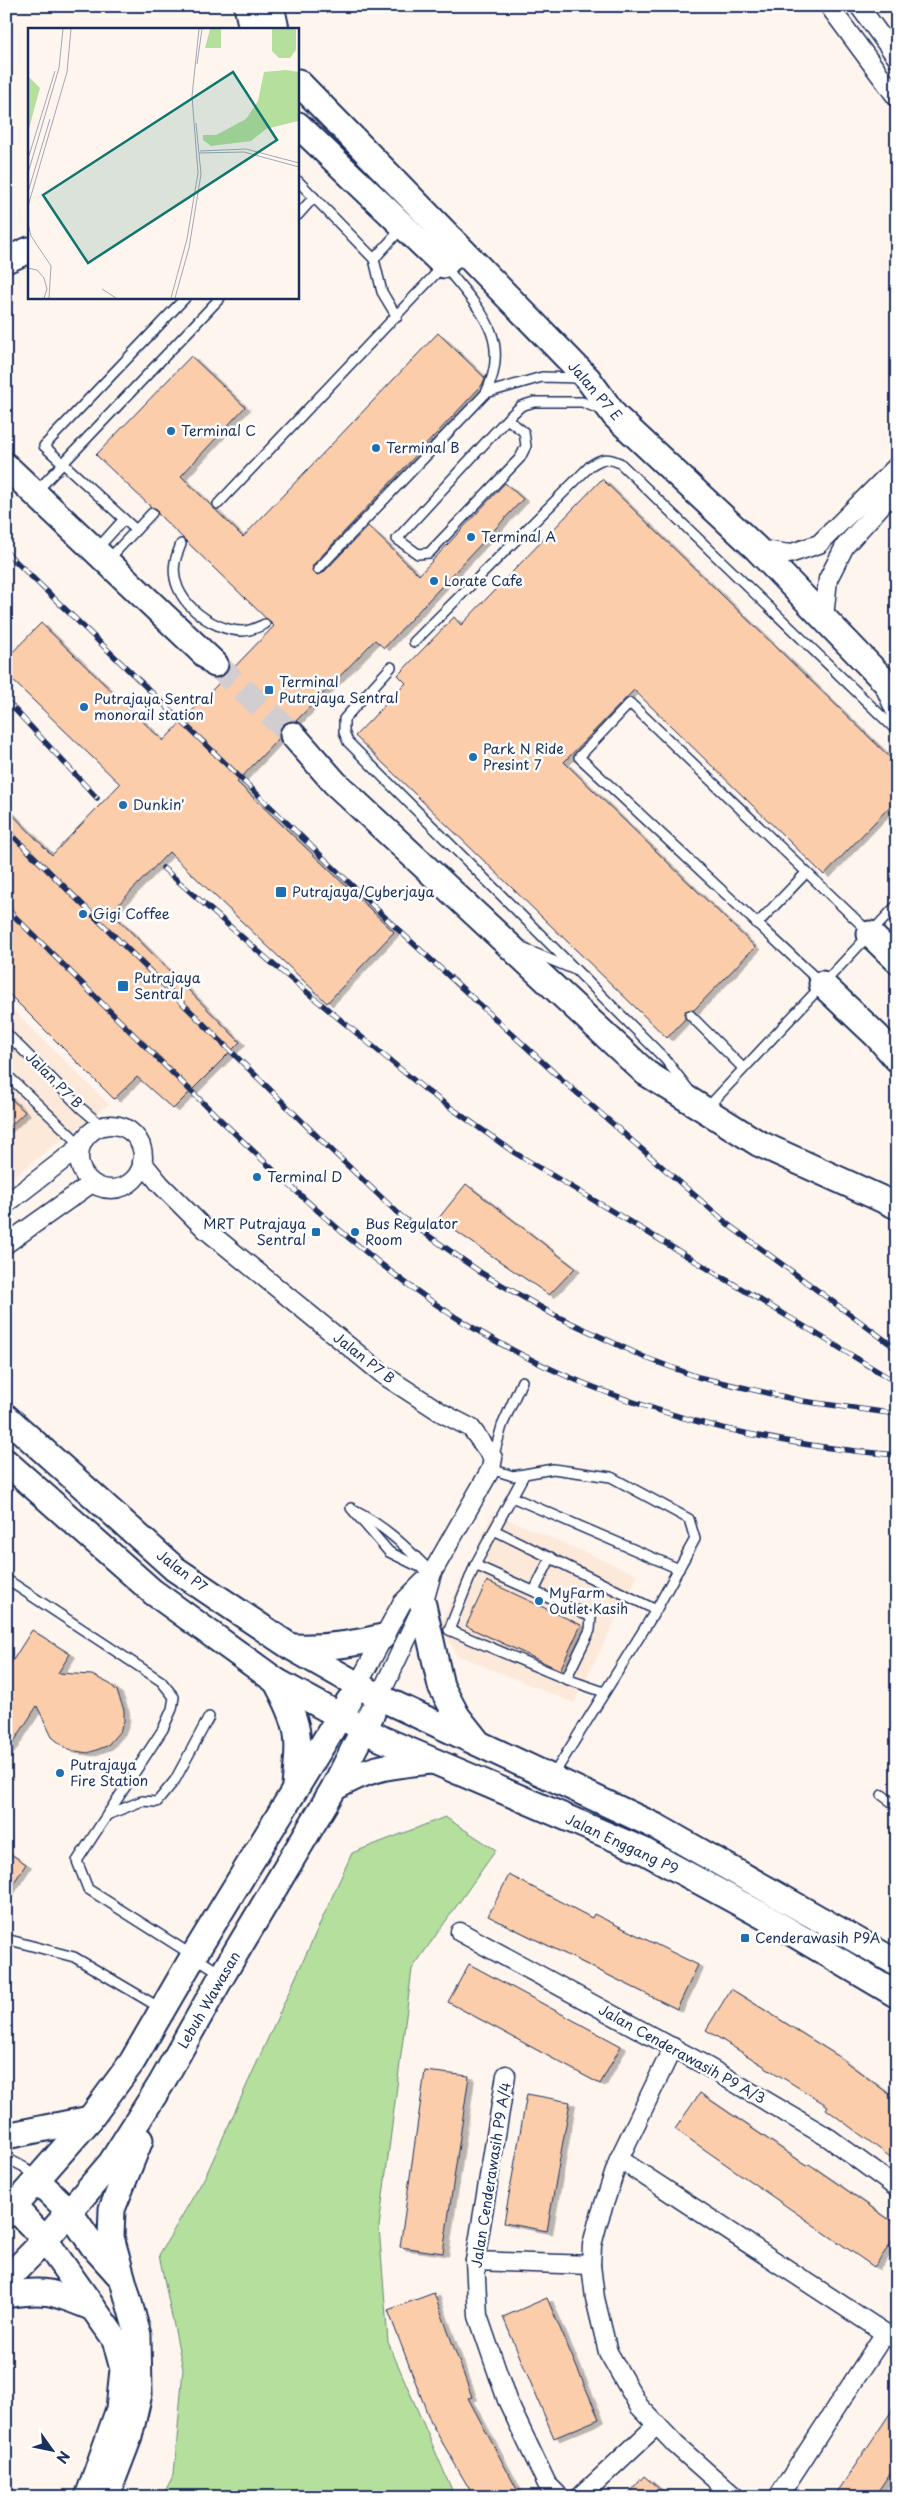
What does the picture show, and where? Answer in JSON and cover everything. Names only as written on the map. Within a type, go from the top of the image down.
[{"type":"main road","points":[[247,6],[252,28]]},
{"type":"main road","points":[[270,6],[276,28]]},
{"type":"main road","name":"Jalan P7 E","points":[[299,85],[308,112],[451,257],[588,379],[615,416],[758,549],[897,694]]},
{"type":"main road","name":"Jalan P7 E","points":[[299,126],[404,227],[451,257]]},
{"type":"main road","points":[[6,260],[28,250]]},
{"type":"main road","points":[[6,466],[215,664]]},
{"type":"main road","points":[[293,735],[335,783],[646,1073],[758,1143],[897,1206]]},
{"type":"main road","points":[[870,934],[897,960]]},
{"type":"main road","points":[[822,984],[877,1036],[897,1059]]},
{"type":"main road","name":"Jalan P7","points":[[6,1417],[175,1569],[291,1647],[357,1686],[478,1743]]},
{"type":"main road","points":[[6,1462],[153,1592],[276,1681],[296,1718],[299,1738],[295,1790]]},
{"type":"main road","points":[[423,1606],[441,1686],[457,1716],[478,1743]]},
{"type":"main road","points":[[291,1647],[323,1648],[382,1637]]},
{"type":"main road","name":"Jalan Enggang P9","points":[[276,1681],[382,1739],[642,1850],[767,1918],[897,1995]]},
{"type":"main road","points":[[88,2497],[119,2409],[123,2369],[115,2340],[94,2308],[45,2240],[9,2207],[90,2119],[132,2062],[194,1955],[342,1716],[357,1686]]},
{"type":"main road","name":"Lebuh Wawasan","points":[[6,2280],[45,2240],[111,2162],[161,2084],[223,1974],[334,1788],[379,1697]]},
{"type":"main road","name":"Jalan Enggang P9","points":[[478,1743],[657,1827],[897,1963]]},
{"type":"main road","points":[[334,1788],[376,1767],[432,1760]]},
{"type":"main road","points":[[106,2497],[138,2407],[141,2379],[138,2335],[111,2237],[112,2209],[161,2084]]},
{"type":"main road","points":[[6,2136],[90,2119]]},
{"type":"main road","points":[[36,2179],[70,2211],[93,2246],[122,2278]]},
{"type":"main road","points":[[6,2295],[26,2291],[51,2291],[94,2308]]},
{"type":"street","points":[[829,6],[897,98]]},
{"type":"street","points":[[859,6],[897,58]]},
{"type":"street","points":[[758,549],[790,554],[819,544],[897,466]]},
{"type":"street","points":[[824,617],[828,578],[845,546],[897,488]]},
{"type":"street","points":[[6,1204],[81,1146],[90,1133],[102,1126]]},
{"type":"street","name":"Jalan P7 B","points":[[102,1126],[123,1128],[134,1136],[141,1148],[142,1162],[160,1184],[205,1229],[384,1376],[442,1413],[471,1428],[492,1464]]},
{"type":"street","points":[[81,1146],[79,1156],[82,1171],[92,1183],[110,1189],[129,1184],[138,1174],[142,1162]]},
{"type":"street","points":[[6,1244],[92,1183]]},
{"type":"street","points":[[379,1697],[423,1606],[432,1573],[492,1464]]},
{"type":"street","points":[[357,1686],[402,1603],[432,1573]]},
{"type":"street","name":"Jalan Cenderawasih P9 A/3","points":[[460,1932],[673,2048],[829,2138],[897,2188]]},
{"type":"street","points":[[673,2048],[619,2159],[598,2222],[592,2245],[591,2264],[595,2298],[608,2352],[639,2406],[676,2445],[735,2497]]},
{"type":"street","name":"Jalan Cenderawasih P9 A/4","points":[[506,2075],[475,2261],[478,2316],[507,2400],[547,2484],[560,2497]]},
{"type":"street","points":[[619,2159],[891,2337],[778,2497]]},
{"type":"street","points":[[475,2261],[591,2264]]},
{"type":"street","points":[[580,2497],[657,2425]]},
{"type":"lane","points":[[299,182],[374,259],[382,292],[397,317]]},
{"type":"lane","points":[[299,214],[314,198]]},
{"type":"lane","points":[[374,259],[404,227]]},
{"type":"lane","points":[[218,504],[397,317],[451,257],[495,340],[497,359],[495,374],[486,393],[318,569]]},
{"type":"lane","points":[[136,530],[44,446],[184,299]]},
{"type":"lane","points":[[35,493],[219,299]]},
{"type":"lane","points":[[486,393],[542,377],[588,379]]},
{"type":"lane","points":[[507,419],[524,432],[526,446],[520,458],[429,552],[418,554],[397,539],[507,419],[521,406],[534,402],[582,402],[615,416]]},
{"type":"lane","points":[[414,642],[590,466],[601,458],[610,458],[620,463],[897,731]]},
{"type":"lane","points":[[101,556],[136,530],[152,513]]},
{"type":"lane","points":[[101,556],[124,520]]},
{"type":"lane","points":[[182,544],[175,563],[176,579],[182,596],[193,609],[225,630],[246,631],[265,624]]},
{"type":"lane","points":[[870,664],[897,726]]},
{"type":"lane","points":[[391,667],[344,719],[344,732],[348,742],[665,1059],[705,1111],[897,905]]},
{"type":"lane","points":[[822,984],[579,757],[630,703],[870,934]]},
{"type":"lane","points":[[758,924],[806,872]]},
{"type":"lane","points":[[506,941],[578,971]]},
{"type":"lane","points":[[690,1015],[744,1068]]},
{"type":"lane","name":"Jalan P7 B","points":[[6,1032],[81,1108],[102,1126]]},
{"type":"lane","name":"Jalan P7 B","points":[[6,1074],[81,1146]]},
{"type":"lane","points":[[522,1381],[502,1426],[492,1464],[513,1476],[553,1469],[611,1477],[689,1519],[695,1539],[656,1610],[551,1777]]},
{"type":"lane","points":[[524,1475],[475,1566],[449,1630],[566,1679],[604,1692]]},
{"type":"lane","points":[[512,1497],[679,1569]]},
{"type":"lane","points":[[351,1508],[373,1520],[399,1540],[432,1573],[389,1552],[351,1508]]},
{"type":"lane","points":[[494,1530],[656,1610]]},
{"type":"lane","points":[[534,1591],[551,1557]]},
{"type":"lane","points":[[475,1566],[591,1618],[590,1630],[566,1679]]},
{"type":"lane","points":[[6,1579],[161,1681],[174,1697],[172,1709],[163,1729],[77,1860],[88,1889],[223,1974]]},
{"type":"lane","points":[[106,1815],[142,1801],[157,1802],[175,1780],[209,1717]]},
{"type":"lane","points":[[882,1796],[897,1806]]},
{"type":"lane","points":[[6,1939],[74,1957],[162,2009]]},
{"type":"lane","points":[[6,2158],[24,2167],[36,2179]]},
{"type":"shaded area","points":[[6,1003],[109,1104],[6,1182]]},
{"type":"shaded area","name":"MyFarm Outlet Kasih","points":[[493,1513],[638,1575],[574,1703],[457,1655],[440,1626]]},
{"type":"green space","points":[[445,1817],[496,1850],[412,1969],[379,2227],[388,2342],[455,2497],[162,2497],[174,2474],[183,2369],[159,2255],[206,2175],[352,1853]]},
{"type":"building","points":[[438,333],[485,378],[482,385],[313,565],[312,571],[317,575],[323,573],[368,526],[419,575],[505,483],[523,499],[384,648],[375,640],[296,721],[283,725],[279,731],[279,738],[237,782],[394,932],[327,1003],[169,852],[111,912],[240,1042],[173,1109],[137,1077],[114,1099],[6,991],[6,808],[52,855],[120,784],[6,674],[6,659],[41,623],[163,741],[274,626],[158,514],[157,509],[151,507],[96,455],[191,356],[245,407],[181,476],[243,537]]},
{"type":"building","name":"Park N Ride Presint 7","points":[[602,479],[897,764],[897,799],[824,875],[634,690],[564,762],[755,947],[694,1010],[685,1011],[685,1019],[667,1038],[355,736],[406,683],[398,675],[454,617],[461,625]]},
{"type":"building","points":[[6,1094],[25,1112],[6,1130]]},
{"type":"building","points":[[466,1184],[575,1268],[549,1295],[438,1219]]},
{"type":"building","points":[[487,1581],[581,1625],[560,1670],[466,1626]]},
{"type":"building","points":[[32,1630],[70,1654],[58,1673],[92,1675],[110,1684],[117,1691],[124,1710],[124,1721],[120,1731],[107,1746],[88,1753],[68,1750],[52,1737],[37,1706],[6,1754],[6,1671]]},
{"type":"building","points":[[6,1851],[26,1864],[6,1895]]},
{"type":"building","points":[[509,1875],[592,1918],[594,1914],[698,1965],[677,2009],[488,1916]]},
{"type":"building","points":[[469,1964],[621,2046],[600,2084],[448,2002]]},
{"type":"building","points":[[731,1989],[838,2056],[897,2100],[897,2162],[826,2109],[828,2106],[706,2030]]},
{"type":"building","points":[[425,2071],[469,2076],[443,2253],[400,2247]]},
{"type":"building","points":[[700,2093],[807,2166],[809,2164],[897,2225],[897,2235],[874,2267],[675,2129]]},
{"type":"building","points":[[527,2094],[570,2102],[547,2231],[504,2223]]},
{"type":"building","points":[[434,2293],[472,2397],[468,2398],[521,2497],[474,2497],[431,2423],[388,2310]]},
{"type":"building","points":[[547,2298],[599,2419],[554,2438],[503,2317]]},
{"type":"building","points":[[897,2403],[897,2463],[874,2497],[834,2497]]},
{"type":"building","points":[[644,2476],[669,2497],[626,2497]]},
{"type":"tunnel","points":[[215,664],[293,735]]},
{"type":"railway","points":[[6,552],[391,923],[560,1078],[730,1226],[897,1349]]},
{"type":"railway","points":[[6,700],[97,798]]},
{"type":"railway","points":[[6,829],[324,1143],[402,1217],[483,1274],[554,1315],[646,1358],[698,1377],[802,1401],[897,1414]]},
{"type":"railway","points":[[163,868],[274,965],[427,1091],[515,1153],[897,1383]]},
{"type":"railway","points":[[6,908],[197,1097],[315,1209],[411,1287],[480,1332],[528,1358],[578,1381],[629,1401],[681,1417],[788,1442],[897,1455]]},
{"type":"place","name":"Terminal C","points":[[171,431]]},
{"type":"place","name":"Terminal B","points":[[376,448]]},
{"type":"place","name":"Terminal A","points":[[471,537]]},
{"type":"place","name":"Lorate Cafe","points":[[434,581]]},
{"type":"place","name":"Terminal Putrajaya Sentral","points":[[269,690]]},
{"type":"place","name":"Putrajaya Sentral monorail station","points":[[84,707]]},
{"type":"place","name":"Park N Ride Presint 7","points":[[473,757]]},
{"type":"place","name":"Dunkin'","points":[[123,805]]},
{"type":"place","name":"Putrajaya/Cyberjaya","points":[[281,892]]},
{"type":"place","name":"Gigi Coffee","points":[[83,914]]},
{"type":"place","name":"Putrajaya Sentral","points":[[123,986]]},
{"type":"place","name":"Terminal D","points":[[257,1177]]},
{"type":"place","name":"MRT Putrajaya Sentral","points":[[316,1232]]},
{"type":"place","name":"Bus Regulator Room","points":[[355,1232]]},
{"type":"place","name":"MyFarm Outlet Kasih","points":[[539,1601]]},
{"type":"place","name":"Putrajaya Fire Station","points":[[60,1773]]},
{"type":"place","name":"Cenderawasih P9A","points":[[745,1938]]}]
